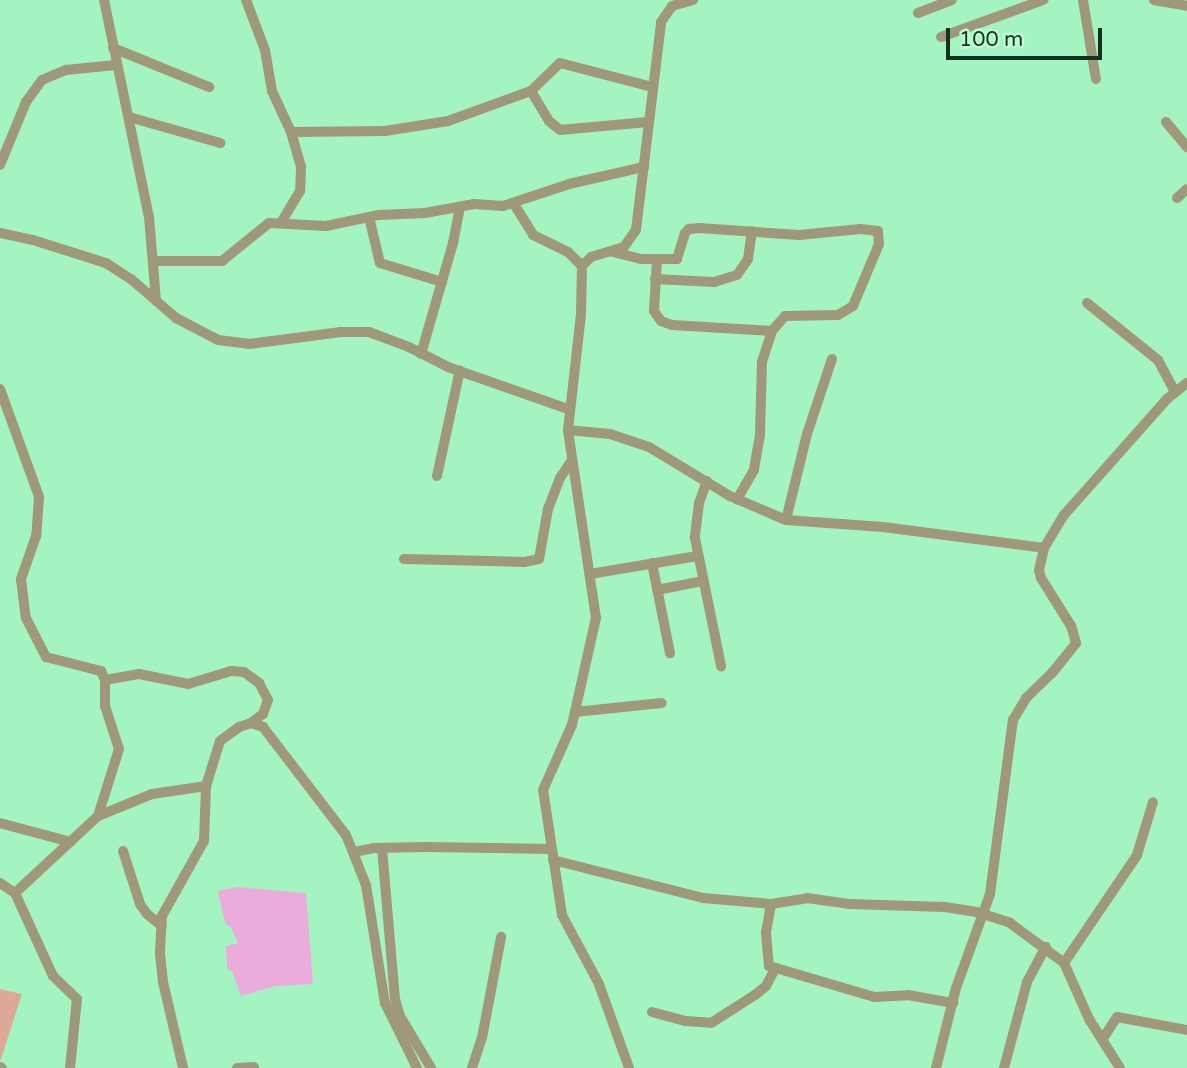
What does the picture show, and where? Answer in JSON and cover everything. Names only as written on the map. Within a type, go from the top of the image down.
[{"type":"street","points":[[104,0],[149,217],[156,301]]},
{"type":"street","points":[[246,0],[265,50],[272,91],[291,132],[301,167],[302,184],[281,223]]},
{"type":"street","points":[[629,1068],[599,984],[562,915],[544,790],[567,738],[596,618],[568,430],[568,409],[581,314],[582,266],[591,257],[614,251],[631,240],[636,230],[663,15],[672,6],[693,0]]},
{"type":"street","points":[[918,13],[952,0]]},
{"type":"street","points":[[941,37],[1042,0]]},
{"type":"street","points":[[1083,0],[1096,79]]},
{"type":"street","points":[[1154,0],[1187,6]]},
{"type":"street","points":[[113,48],[209,87]]},
{"type":"street","points":[[291,132],[361,132],[426,125],[464,116],[531,91],[560,63],[653,87]]},
{"type":"street","points":[[0,165],[26,102],[43,80],[66,70],[116,65]]},
{"type":"street","points":[[531,91],[549,121],[560,130],[648,122]]},
{"type":"street","points":[[129,117],[220,143]]},
{"type":"street","points":[[1166,122],[1187,147]]},
{"type":"street","points":[[154,261],[222,261],[231,257],[264,225],[281,223],[326,226],[369,217],[514,204],[569,184],[644,167]]},
{"type":"street","points":[[1177,198],[1187,189]]},
{"type":"street","points":[[514,204],[533,235],[568,252],[582,266]]},
{"type":"street","points":[[421,354],[460,207]]},
{"type":"street","points":[[369,217],[380,263],[442,282]]},
{"type":"street","points":[[614,251],[657,260],[677,260],[689,229],[799,235],[872,229],[878,231],[880,237],[853,306],[838,315],[785,316],[772,331],[762,362],[756,461],[749,482],[737,499]]},
{"type":"street","points":[[655,279],[714,282],[737,275],[748,259],[752,231]]},
{"type":"street","points":[[0,233],[106,262],[194,329],[234,344],[356,331],[382,336],[460,370],[568,409]]},
{"type":"street","points":[[657,260],[654,311],[662,321],[672,325],[772,331]]},
{"type":"street","points":[[1087,303],[1157,360],[1175,392]]},
{"type":"street","points":[[786,520],[807,434],[832,359]]},
{"type":"street","points":[[437,476],[460,370]]},
{"type":"street","points":[[936,1068],[967,957],[985,914],[1013,720],[1026,698],[1052,673],[1076,643],[1071,626],[1046,590],[1041,578],[1039,569],[1044,548],[1064,515],[1175,392],[1187,383]]},
{"type":"street","points":[[0,389],[39,497],[36,536],[21,579],[26,618],[46,657],[101,671],[105,680],[106,706],[119,749],[99,816]]},
{"type":"street","points":[[568,430],[610,434],[635,441],[737,499],[786,520],[883,527],[1044,548]]},
{"type":"street","points":[[404,559],[524,562],[539,559],[548,509],[560,478],[572,460]]},
{"type":"street","points":[[707,481],[696,523],[697,556],[721,666]]},
{"type":"street","points":[[590,573],[697,556]]},
{"type":"street","points":[[652,563],[670,653]]},
{"type":"street","points":[[657,590],[703,581]]},
{"type":"street","points":[[105,680],[139,674],[188,684],[231,671],[244,672],[259,683],[268,700],[263,713],[251,723],[239,726],[220,741],[206,786],[204,841],[167,903],[162,926],[163,982],[183,1068]]},
{"type":"street","points":[[576,707],[662,703]]},
{"type":"street","points":[[251,723],[262,727],[326,806],[356,851],[371,905],[385,1003],[417,1068]]},
{"type":"street","points":[[15,893],[99,816],[152,794],[206,786]]},
{"type":"street","points":[[1064,963],[1137,855],[1153,802]]},
{"type":"street","points":[[0,823],[71,842]]},
{"type":"street","points":[[356,851],[378,848],[552,855],[703,898],[771,904],[807,898],[849,904],[945,908],[985,914],[1010,923],[1046,947],[1064,963],[1102,1040],[1120,1068]]},
{"type":"street","points":[[378,848],[395,999],[400,1016],[431,1068]]},
{"type":"street","points":[[123,851],[140,904],[147,914],[162,926]]},
{"type":"street","points":[[0,883],[15,893],[53,976],[77,999],[70,1068]]},
{"type":"street","points":[[771,904],[767,961],[775,969],[874,997],[916,996],[953,1003]]},
{"type":"street","points":[[472,1068],[484,1028],[501,937]]},
{"type":"street","points":[[1004,1068],[1027,982],[1046,947]]},
{"type":"street","points":[[652,1012],[685,1021],[711,1023],[766,986],[775,969]]},
{"type":"street","points":[[1102,1040],[1117,1017],[1187,1030]]},
{"type":"street","points":[[237,1068],[254,1067]]},
{"type":"shaded area","points":[[237,887],[306,893],[313,984],[276,986],[241,996],[232,971],[227,969],[226,946],[238,943],[232,929],[225,923],[218,891]]},
{"type":"shaded area","points":[[0,989],[22,994],[0,1062]]}]
